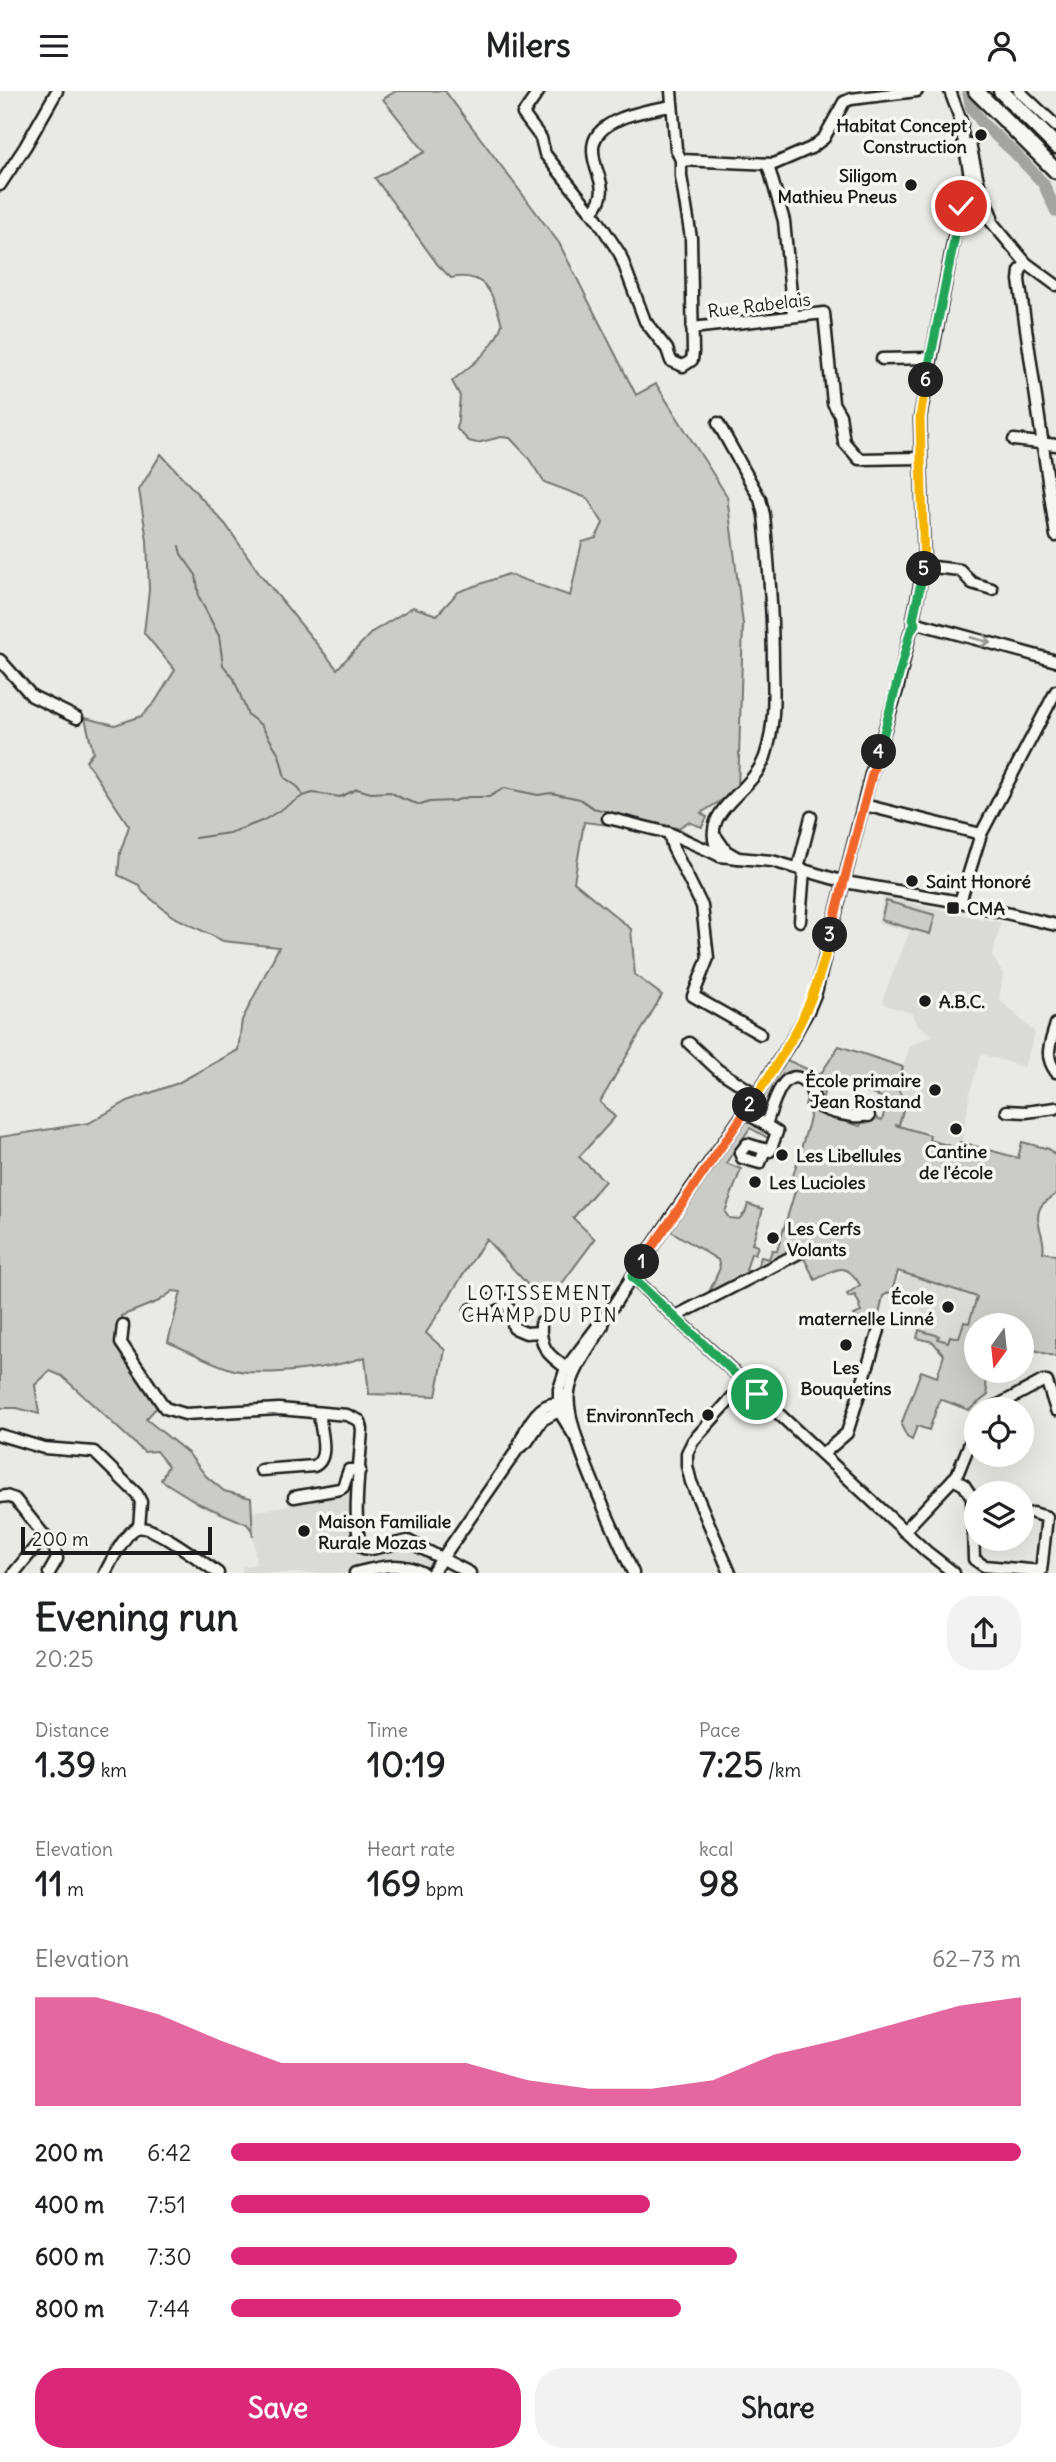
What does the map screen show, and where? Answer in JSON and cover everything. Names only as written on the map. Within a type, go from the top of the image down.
[{"type":"highway","points":[[976,91],[1056,171]]},
{"type":"highway","points":[[1001,91],[1016,97],[1056,146]]},
{"type":"street","points":[[0,185],[57,91]]},
{"type":"street","points":[[538,91],[523,114],[541,138],[545,154],[592,212],[626,267],[645,321],[667,349],[671,361],[683,366],[692,360],[691,238],[681,160],[676,149],[671,91]]},
{"type":"street","points":[[681,160],[742,161],[768,165],[811,148],[824,138],[844,102],[917,91]]},
{"type":"street","points":[[950,91],[969,138],[970,161],[984,213],[1026,263],[1056,285]]},
{"type":"street","points":[[1016,97],[1056,126]]},
{"type":"street","points":[[592,212],[603,193],[592,152],[597,135],[609,124],[636,112],[672,106]]},
{"type":"street","points":[[768,165],[784,221],[793,315]]},
{"type":"street","points":[[633,1573],[562,1407],[559,1389],[757,1095],[808,1011],[816,992],[910,633],[915,624],[913,619],[924,566],[920,418],[959,211],[961,206],[979,195]]},
{"type":"street","points":[[1026,263],[1020,271],[1019,279],[1056,536]]},
{"type":"street","name":"Rue Rabelais","points":[[692,328],[824,313],[833,403],[840,415],[844,442],[859,459],[921,458]]},
{"type":"street","points":[[882,359],[930,358]]},
{"type":"street","points":[[718,423],[760,499],[764,515],[772,615],[774,719],[759,767],[749,784],[715,820],[713,833],[719,852]]},
{"type":"street","points":[[1014,441],[1056,445]]},
{"type":"street","points":[[924,566],[960,570],[972,583],[992,589]]},
{"type":"street","points":[[915,624],[1056,661]]},
{"type":"street","points":[[0,660],[32,696],[77,718]]},
{"type":"street","points":[[960,902],[981,834],[1056,691]]},
{"type":"street","points":[[864,805],[981,834]]},
{"type":"street","points":[[800,921],[801,869],[811,817]]},
{"type":"street","points":[[608,818],[669,833],[738,858],[772,861],[845,882],[960,902],[1056,925]]},
{"type":"street","points":[[669,833],[673,848],[702,906],[708,958],[693,996],[760,1034]]},
{"type":"street","points":[[1056,1024],[1048,1060],[1056,1072]]},
{"type":"street","points":[[689,1043],[718,1070],[757,1095]]},
{"type":"street","points":[[766,1125],[780,1087],[788,1080],[797,1078],[807,1084],[820,1107],[856,1117],[869,1116]]},
{"type":"street","points":[[1007,1111],[1026,1112],[1056,1108]]},
{"type":"street","points":[[745,1112],[777,1132],[770,1150],[765,1149]]},
{"type":"street","points":[[676,1316],[801,1252]]},
{"type":"street","points":[[632,1277],[904,1531],[954,1573]]},
{"type":"street","points":[[470,1310],[498,1297],[505,1300],[514,1328],[526,1333],[540,1328],[541,1341],[547,1354],[571,1371]]},
{"type":"street","points":[[123,1325],[121,1343],[165,1408],[186,1414],[279,1409],[347,1415],[360,1421],[362,1429],[356,1525],[363,1548],[371,1549],[408,1541],[470,1573]]},
{"type":"street","points":[[823,1454],[846,1433],[879,1330]]},
{"type":"street","points":[[1014,1397],[1044,1381],[1056,1410]]},
{"type":"street","points":[[730,1573],[691,1482],[687,1453],[693,1441],[745,1383]]},
{"type":"street","points":[[432,1573],[517,1450],[521,1438],[540,1409],[562,1407]]},
{"type":"street","points":[[261,1470],[314,1467],[320,1464],[324,1457],[319,1413]]},
{"type":"street","points":[[0,1435],[44,1448],[94,1452],[137,1494],[141,1502],[139,1527]]},
{"type":"street","points":[[904,1531],[953,1479],[964,1455]]},
{"type":"street","points":[[294,1497],[340,1489],[349,1470],[360,1470]]},
{"type":"street","points":[[953,1479],[964,1485]]},
{"type":"street","points":[[0,1497],[15,1499],[55,1549],[57,1559],[49,1573]]},
{"type":"street","points":[[974,1551],[974,1559],[984,1566],[1041,1571],[1047,1517],[1034,1513]]},
{"type":"street","points":[[105,1573],[131,1532],[139,1527],[148,1528],[164,1537],[218,1573]]},
{"type":"street","points":[[15,1573],[45,1535]]},
{"type":"street","points":[[355,1573],[386,1565],[400,1565],[423,1573]]},
{"type":"shaded area","points":[[396,91],[445,91],[559,243],[636,395],[656,384],[727,496],[743,624],[738,790],[701,813],[707,817],[702,827],[688,822],[672,832],[584,822],[574,882],[631,929],[635,975],[662,995],[600,1102],[615,1117],[579,1157],[605,1181],[573,1218],[595,1239],[546,1305],[486,1239],[426,1333],[445,1350],[436,1396],[369,1394],[365,1357],[318,1368],[282,1372],[248,1372],[217,1364],[168,1342],[181,1292],[173,1291],[159,1301],[121,1316],[122,1343],[163,1401],[146,1419],[188,1453],[206,1476],[224,1491],[251,1498],[253,1537],[247,1524],[200,1504],[161,1480],[168,1466],[156,1451],[144,1452],[62,1376],[50,1371],[35,1385],[39,1414],[17,1408],[0,1408],[0,1137],[89,1123],[128,1101],[178,1083],[238,1050],[242,1020],[279,947],[223,941],[172,916],[143,892],[139,885],[118,875],[120,853],[129,826],[86,761],[93,752],[85,718],[115,725],[142,716],[155,702],[175,670],[144,633],[149,590],[147,540],[139,490],[161,454],[226,525],[260,574],[337,669],[372,632],[413,607],[437,615],[458,592],[508,574],[570,596],[582,542],[596,538],[603,523],[587,498],[544,482],[527,456],[510,438],[501,437],[477,443],[469,441],[457,429],[460,396],[452,381],[488,349],[502,324],[487,287],[473,278],[451,278],[438,265],[375,178],[425,152],[383,99]]},
{"type":"shaded area","points":[[884,897],[1001,923],[992,956],[1003,974],[999,999],[1035,1033],[1024,1067],[981,1054],[970,1092],[962,1143],[960,1142],[958,1148],[930,1139],[931,1133],[899,1125],[905,1103],[897,1087],[910,1046],[933,1035],[918,1025],[912,1013],[885,1005],[882,1000],[910,931],[878,923]]},
{"type":"shaded area","points":[[886,901],[935,915],[930,934],[881,920]]},
{"type":"shaded area","points":[[839,1046],[903,1067],[897,1087],[905,1103],[899,1125],[895,1125],[930,1135],[929,1140],[958,1148],[960,1142],[1018,1158],[1022,1142],[1049,1149],[1056,1156],[1056,1194],[1042,1205],[1038,1217],[1043,1252],[1056,1255],[1056,1357],[1034,1350],[1034,1313],[972,1313],[977,1297],[898,1271],[892,1291],[883,1296],[879,1315],[871,1322],[854,1315],[861,1312],[860,1305],[855,1295],[849,1297],[847,1294],[860,1285],[850,1272],[835,1270],[815,1280],[801,1252],[762,1272],[758,1267],[761,1257],[769,1259],[772,1250],[777,1251],[797,1185],[791,1183],[810,1118],[809,1107],[805,1105],[808,1096],[817,1108],[816,1113],[860,1126],[863,1120],[872,1117],[882,1120],[887,1103],[885,1098],[836,1083],[825,1089],[820,1107],[810,1088],[791,1079],[766,1117],[755,1113],[755,1108],[787,1060],[820,1075]]},
{"type":"shaded area","points":[[751,1120],[772,1132],[768,1138],[750,1128],[726,1163],[741,1169],[725,1212],[729,1218],[739,1219],[748,1204],[763,1209],[752,1244],[758,1246],[755,1254],[751,1253],[746,1270],[752,1277],[705,1301],[720,1268],[718,1260],[671,1231],[746,1121]]},
{"type":"shaded area","name":"École maternelle Linné","points":[[901,1272],[978,1297],[972,1313],[964,1313],[964,1330],[959,1338],[950,1336],[948,1342],[925,1331],[929,1319],[919,1315],[922,1306],[893,1297]]},
{"type":"shaded area","points":[[964,1322],[964,1383],[986,1383],[988,1395],[964,1397],[964,1408],[940,1399],[929,1430],[917,1426],[912,1440],[907,1437],[901,1425],[921,1371],[937,1377],[944,1355],[933,1342],[917,1338],[919,1330],[939,1336],[938,1339],[948,1342],[950,1336],[959,1338]]},
{"type":"shaded area","name":"Maison Familiale Rurale Mozas","points":[[357,1488],[354,1526],[360,1554],[389,1548],[390,1551],[392,1547],[408,1543],[434,1557],[423,1573],[242,1573],[242,1567],[256,1564],[252,1512],[293,1505],[293,1499]]},
{"type":"waterway","points":[[968,91],[971,107],[983,124],[1043,183],[1056,211]]},
{"type":"waterway","points":[[179,546],[181,554],[196,575],[199,597],[219,636],[223,665],[234,679],[248,715],[261,725],[279,754],[285,778],[298,787],[303,796]]},
{"type":"waterway","points":[[195,838],[229,833],[249,826],[313,793],[340,797],[357,789],[371,793],[390,792],[421,805],[468,797],[489,797],[504,788],[580,799],[593,808],[680,829],[692,836]]},
{"type":"place","name":"Habitat Concept Construction","points":[[981,135]]},
{"type":"place","name":"Siligom Mathieu Pneus","points":[[911,185]]},
{"type":"place","name":"Saint Honoré","points":[[912,881]]},
{"type":"place","name":"CMA","points":[[953,908]]},
{"type":"place","name":"A.B.C.","points":[[925,1001]]},
{"type":"place","name":"École primaire Jean Rostand","points":[[935,1090]]},
{"type":"place","name":"Cantine de l'école","points":[[956,1129]]},
{"type":"place","name":"Les Libellules","points":[[782,1155]]},
{"type":"place","name":"Les Lucioles","points":[[755,1182]]},
{"type":"place","name":"Les Cerfs Volants","points":[[773,1238]]},
{"type":"place","name":"École maternelle Linné","points":[[948,1307]]},
{"type":"place","name":"Les Bouquetins","points":[[846,1345]]},
{"type":"place","name":"EnvironnTech","points":[[708,1415]]},
{"type":"place","name":"Maison Familiale Rurale Mozas","points":[[304,1531]]},
{"type":"district","name":"LOTISSEMENT CHAMP DU PIN","points":[[540,1304]]},
{"type":"route","points":[[757,1394],[632,1277],[765,1082],[796,1033],[816,992],[872,774],[897,690],[910,633],[915,624],[913,619],[924,566],[920,418],[961,206]]}]
